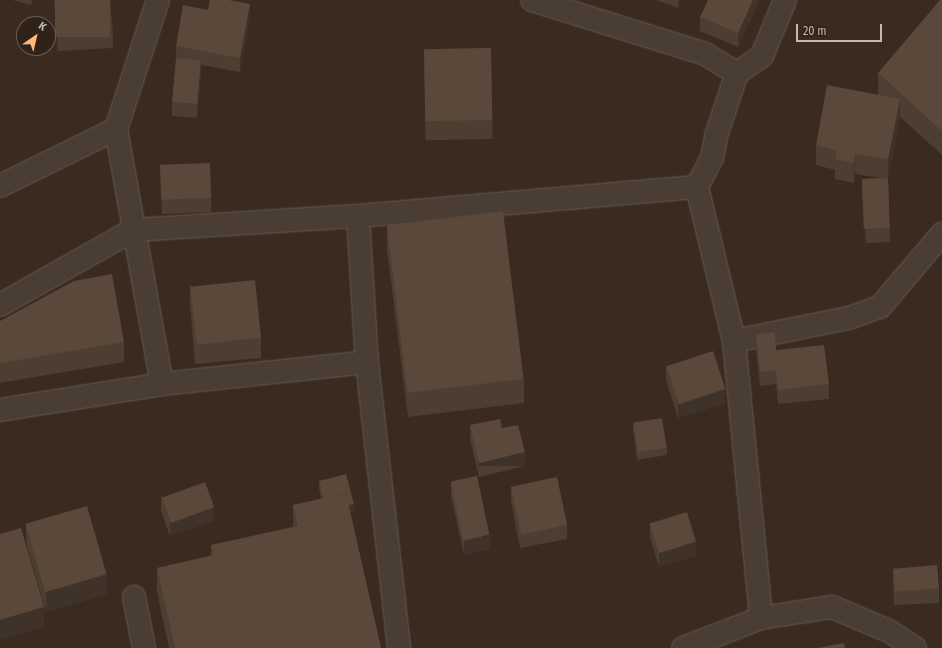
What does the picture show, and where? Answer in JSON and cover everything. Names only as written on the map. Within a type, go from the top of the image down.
[{"type":"street","points":[[158,0],[116,129],[133,230],[162,384]]},
{"type":"street","points":[[532,0],[705,54],[737,73]]},
{"type":"street","points":[[761,618],[734,341],[697,187],[712,158],[717,133],[737,73],[762,56],[785,0]]},
{"type":"street","points":[[0,186],[116,129]]},
{"type":"street","points":[[0,305],[133,230],[358,216],[697,187]]},
{"type":"street","points":[[358,216],[367,362],[399,648]]},
{"type":"street","points":[[734,341],[849,318],[880,307],[942,234]]},
{"type":"street","points":[[0,410],[162,384],[367,362]]},
{"type":"street","points":[[134,598],[144,648]]},
{"type":"street","points":[[683,648],[761,618],[832,607],[889,631],[915,648]]},
{"type":"building","points":[[55,0],[110,0],[110,37],[56,37]]},
{"type":"building","points":[[210,0],[229,0],[250,4],[240,58],[176,46],[183,5],[208,10]]},
{"type":"building","points":[[708,0],[753,0],[738,33],[700,17]]},
{"type":"building","points":[[940,0],[942,0],[942,131],[878,73]]},
{"type":"building","points":[[491,48],[492,120],[425,121],[424,49]]},
{"type":"building","points":[[176,58],[201,60],[197,104],[172,102]]},
{"type":"building","points":[[827,85],[900,99],[888,159],[855,154],[854,163],[835,159],[837,151],[816,145]]},
{"type":"building","points":[[210,163],[211,198],[161,200],[160,165]]},
{"type":"building","points":[[888,178],[890,228],[864,229],[862,179]]},
{"type":"building","points":[[503,211],[524,379],[407,393],[387,225]]},
{"type":"building","points":[[112,274],[124,342],[0,363],[0,321],[74,281]]},
{"type":"building","points":[[255,280],[261,338],[196,344],[190,287]]},
{"type":"building","points":[[775,332],[776,350],[824,345],[829,384],[778,390],[776,370],[760,372],[756,335]]},
{"type":"building","points":[[713,351],[725,389],[679,404],[666,366]]},
{"type":"building","points":[[662,418],[667,448],[638,452],[633,423]]},
{"type":"building","points":[[500,419],[502,428],[518,425],[525,452],[479,463],[470,425]]},
{"type":"building","points":[[346,474],[354,504],[348,505],[346,493],[323,498],[319,481]]},
{"type":"building","points":[[477,476],[489,535],[463,540],[451,482]]},
{"type":"building","points":[[557,477],[567,525],[521,535],[511,487]]},
{"type":"building","points":[[205,482],[214,507],[171,523],[162,498]]},
{"type":"building","points":[[346,493],[381,648],[175,648],[157,568],[213,555],[211,545],[298,526],[293,505]]},
{"type":"building","points":[[87,506],[107,574],[45,592],[25,524]]},
{"type":"building","points":[[687,512],[696,542],[659,553],[650,523]]},
{"type":"building","points":[[21,528],[44,607],[0,620],[0,534]]},
{"type":"building","points":[[937,565],[939,588],[895,592],[893,569]]},
{"type":"building","points":[[844,643],[845,648],[817,648]]}]
